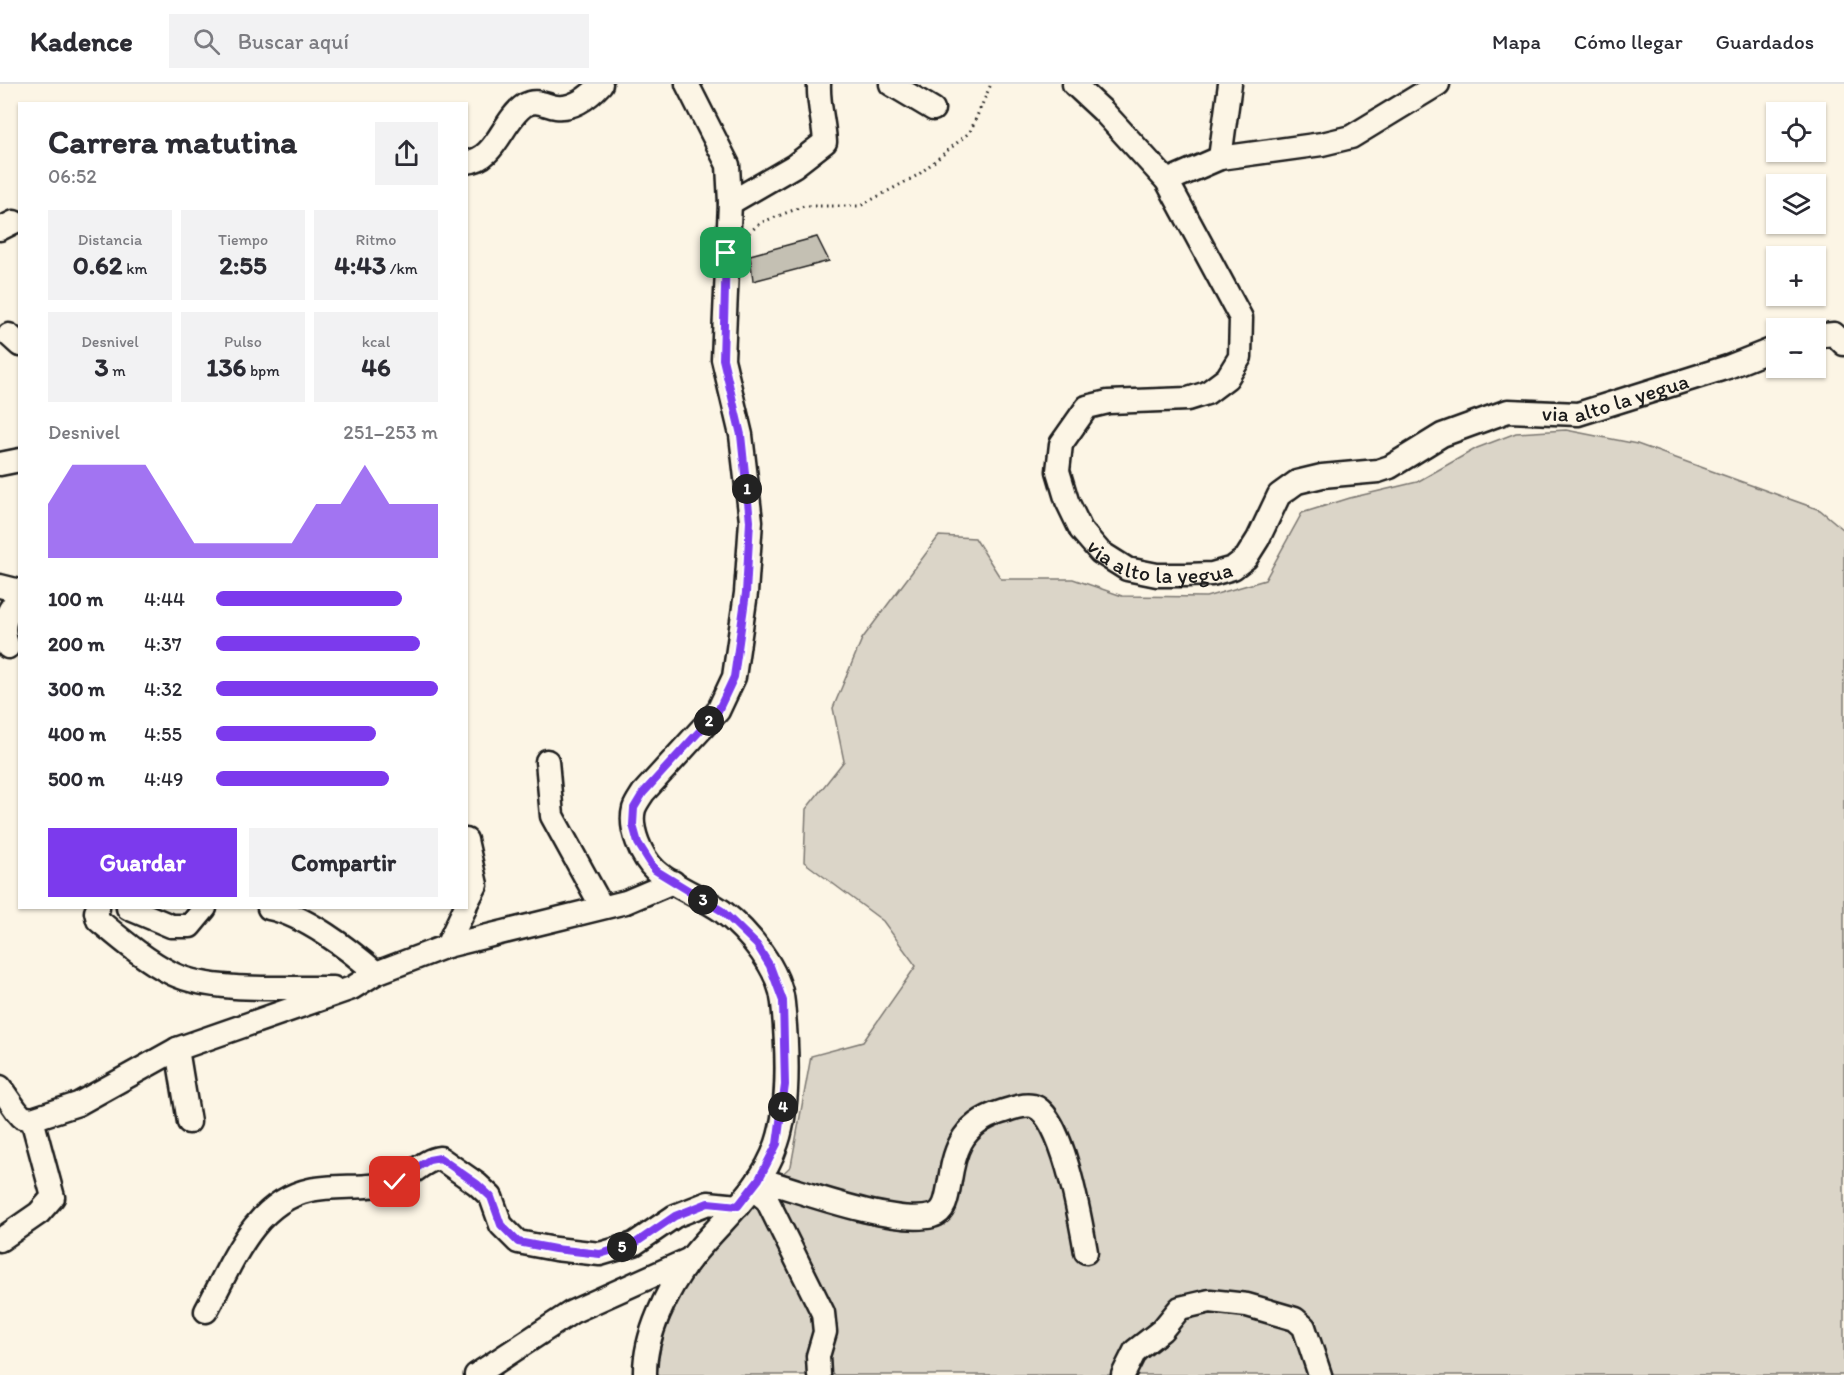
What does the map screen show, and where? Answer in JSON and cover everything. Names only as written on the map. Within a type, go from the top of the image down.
[{"type":"street","points":[[468,162],[475,162],[485,156],[513,116],[527,104],[543,102],[556,108],[571,106],[589,97],[601,84]]},
{"type":"street","points":[[645,1375],[651,1336],[668,1294],[690,1259],[756,1184],[777,1144],[785,1085],[783,1001],[770,966],[757,945],[722,911],[655,870],[638,843],[633,825],[634,808],[643,793],[718,711],[734,677],[746,593],[750,521],[741,435],[723,359],[730,203],[728,165],[687,84]]},
{"type":"street","points":[[730,203],[794,166],[825,142],[818,100],[819,84]]},
{"type":"street","points":[[891,84],[933,109]]},
{"type":"street","name":"via alto la yegua","points":[[1074,84],[1103,111],[1167,182],[1241,318],[1240,357],[1227,378],[1207,393],[1188,399],[1108,402],[1087,407],[1061,444],[1058,471],[1066,501],[1081,530],[1100,552],[1127,569],[1157,574],[1187,575],[1212,574],[1233,567],[1246,558],[1258,539],[1279,495],[1297,482],[1322,476],[1378,471],[1390,467],[1442,435],[1508,411],[1559,414],[1585,412],[1728,367],[1766,352]]},
{"type":"street","points":[[1220,158],[1230,84]]},
{"type":"street","points":[[1167,182],[1220,158],[1322,144],[1351,137],[1438,84]]},
{"type":"street","points":[[1826,333],[1834,334],[1844,344]]},
{"type":"street","points":[[0,464],[18,460]]},
{"type":"street","points":[[0,586],[18,590]]},
{"type":"street","points":[[8,647],[2,628],[7,611],[18,599]]},
{"type":"street","points":[[548,761],[552,816],[602,907]]},
{"type":"street","points":[[468,849],[476,885],[468,902]]},
{"type":"street","points":[[0,1087],[22,1117],[32,1119],[78,1104],[177,1049],[352,988],[376,973],[447,946],[626,902],[673,882]]},
{"type":"street","points":[[98,909],[98,920],[139,954],[174,975],[204,984],[352,988]]},
{"type":"street","points":[[130,909],[171,926],[190,926],[204,909]]},
{"type":"street","points":[[276,909],[283,910],[305,923],[358,957],[376,973]]},
{"type":"street","points":[[447,946],[465,909]]},
{"type":"street","points":[[177,1049],[189,1122]]},
{"type":"street","points":[[756,1184],[895,1218],[929,1217],[939,1213],[947,1203],[953,1160],[969,1130],[984,1117],[1021,1106],[1033,1107],[1049,1119],[1067,1168],[1086,1252]]},
{"type":"street","points":[[0,1240],[39,1213],[53,1197],[32,1119]]},
{"type":"street","points":[[206,1311],[245,1239],[262,1218],[280,1203],[308,1190],[395,1182],[429,1160],[440,1158],[477,1184],[491,1197],[501,1225],[518,1242],[555,1249],[600,1254],[634,1244],[675,1216],[708,1203],[738,1206]]},
{"type":"street","points":[[756,1184],[767,1200],[822,1313],[825,1332],[818,1356],[819,1375]]},
{"type":"street","points":[[476,1375],[572,1312],[690,1259]]},
{"type":"street","points":[[1123,1375],[1135,1351],[1162,1330],[1180,1308],[1210,1301],[1247,1305],[1295,1319],[1304,1327],[1320,1375]]},
{"type":"path","points":[[726,253],[760,223],[804,206],[860,206],[918,175],[970,132],[991,84]]},
{"type":"shaded area","points":[[1566,430],[1637,444],[1820,510],[1844,530],[1844,1375],[655,1375],[664,1332],[697,1263],[728,1226],[791,1166],[811,1056],[863,1042],[916,966],[883,921],[804,862],[806,809],[844,761],[833,708],[862,639],[939,536],[975,538],[1001,579],[1073,579],[1122,596],[1206,597],[1265,580],[1302,513],[1350,498],[1417,482],[1477,448],[1516,433]]},
{"type":"building","points":[[817,237],[829,261],[753,281],[750,255]]},
{"type":"route","points":[[395,1182],[429,1160],[440,1158],[477,1184],[491,1197],[501,1225],[518,1242],[600,1254],[634,1244],[675,1216],[708,1203],[738,1206],[753,1189],[777,1144],[785,1085],[783,1001],[770,966],[757,945],[722,911],[655,870],[638,843],[633,825],[634,808],[643,793],[718,711],[734,677],[746,593],[750,521],[741,435],[723,359],[726,253]]}]
